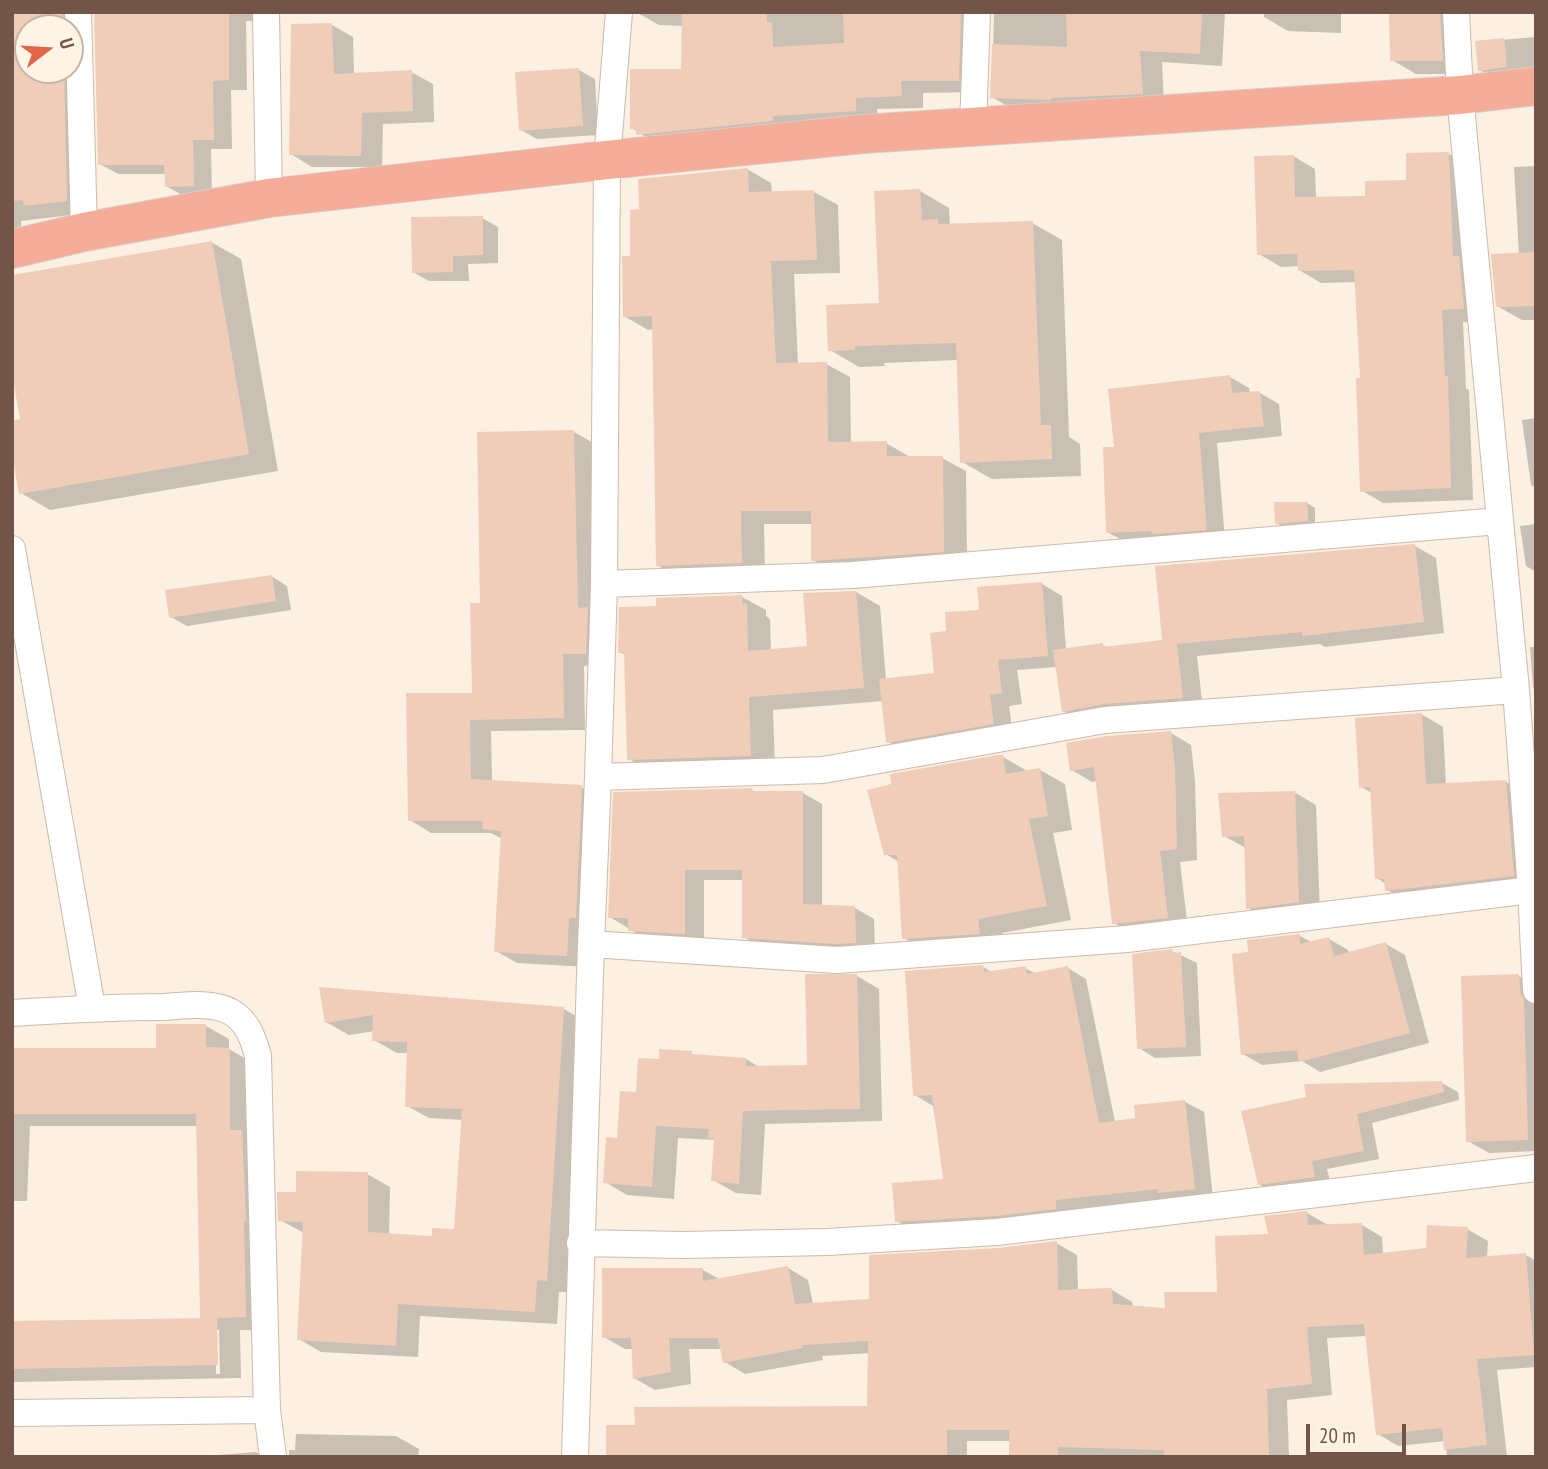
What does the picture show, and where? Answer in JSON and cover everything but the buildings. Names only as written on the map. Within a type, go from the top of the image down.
[{"type":"highway","points":[[12,249],[83,232],[270,198],[607,160],[863,134],[1460,95],[1536,86]]},
{"type":"street","points":[[78,12],[83,232]]},
{"type":"street","points":[[266,12],[270,198]]},
{"type":"street","points":[[575,1457],[580,1243],[604,584],[607,160],[619,12]]},
{"type":"street","points":[[973,128],[977,12]]},
{"type":"street","points":[[1456,12],[1460,95],[1517,690],[1534,917],[1536,989]]},
{"type":"street","points":[[604,584],[853,575],[1499,521]]},
{"type":"street","points":[[12,549],[92,1008]]},
{"type":"street","points":[[598,777],[823,770],[1105,720],[1517,690]]},
{"type":"street","points":[[591,944],[837,960],[1127,939],[1531,890]]},
{"type":"street","points":[[12,1013],[205,1006],[229,1011],[244,1022],[253,1038],[258,1056],[267,1410],[273,1457]]},
{"type":"street","points":[[580,1243],[683,1245],[827,1242],[997,1232],[1536,1168]]},
{"type":"street","points":[[12,1413],[267,1410]]}]
